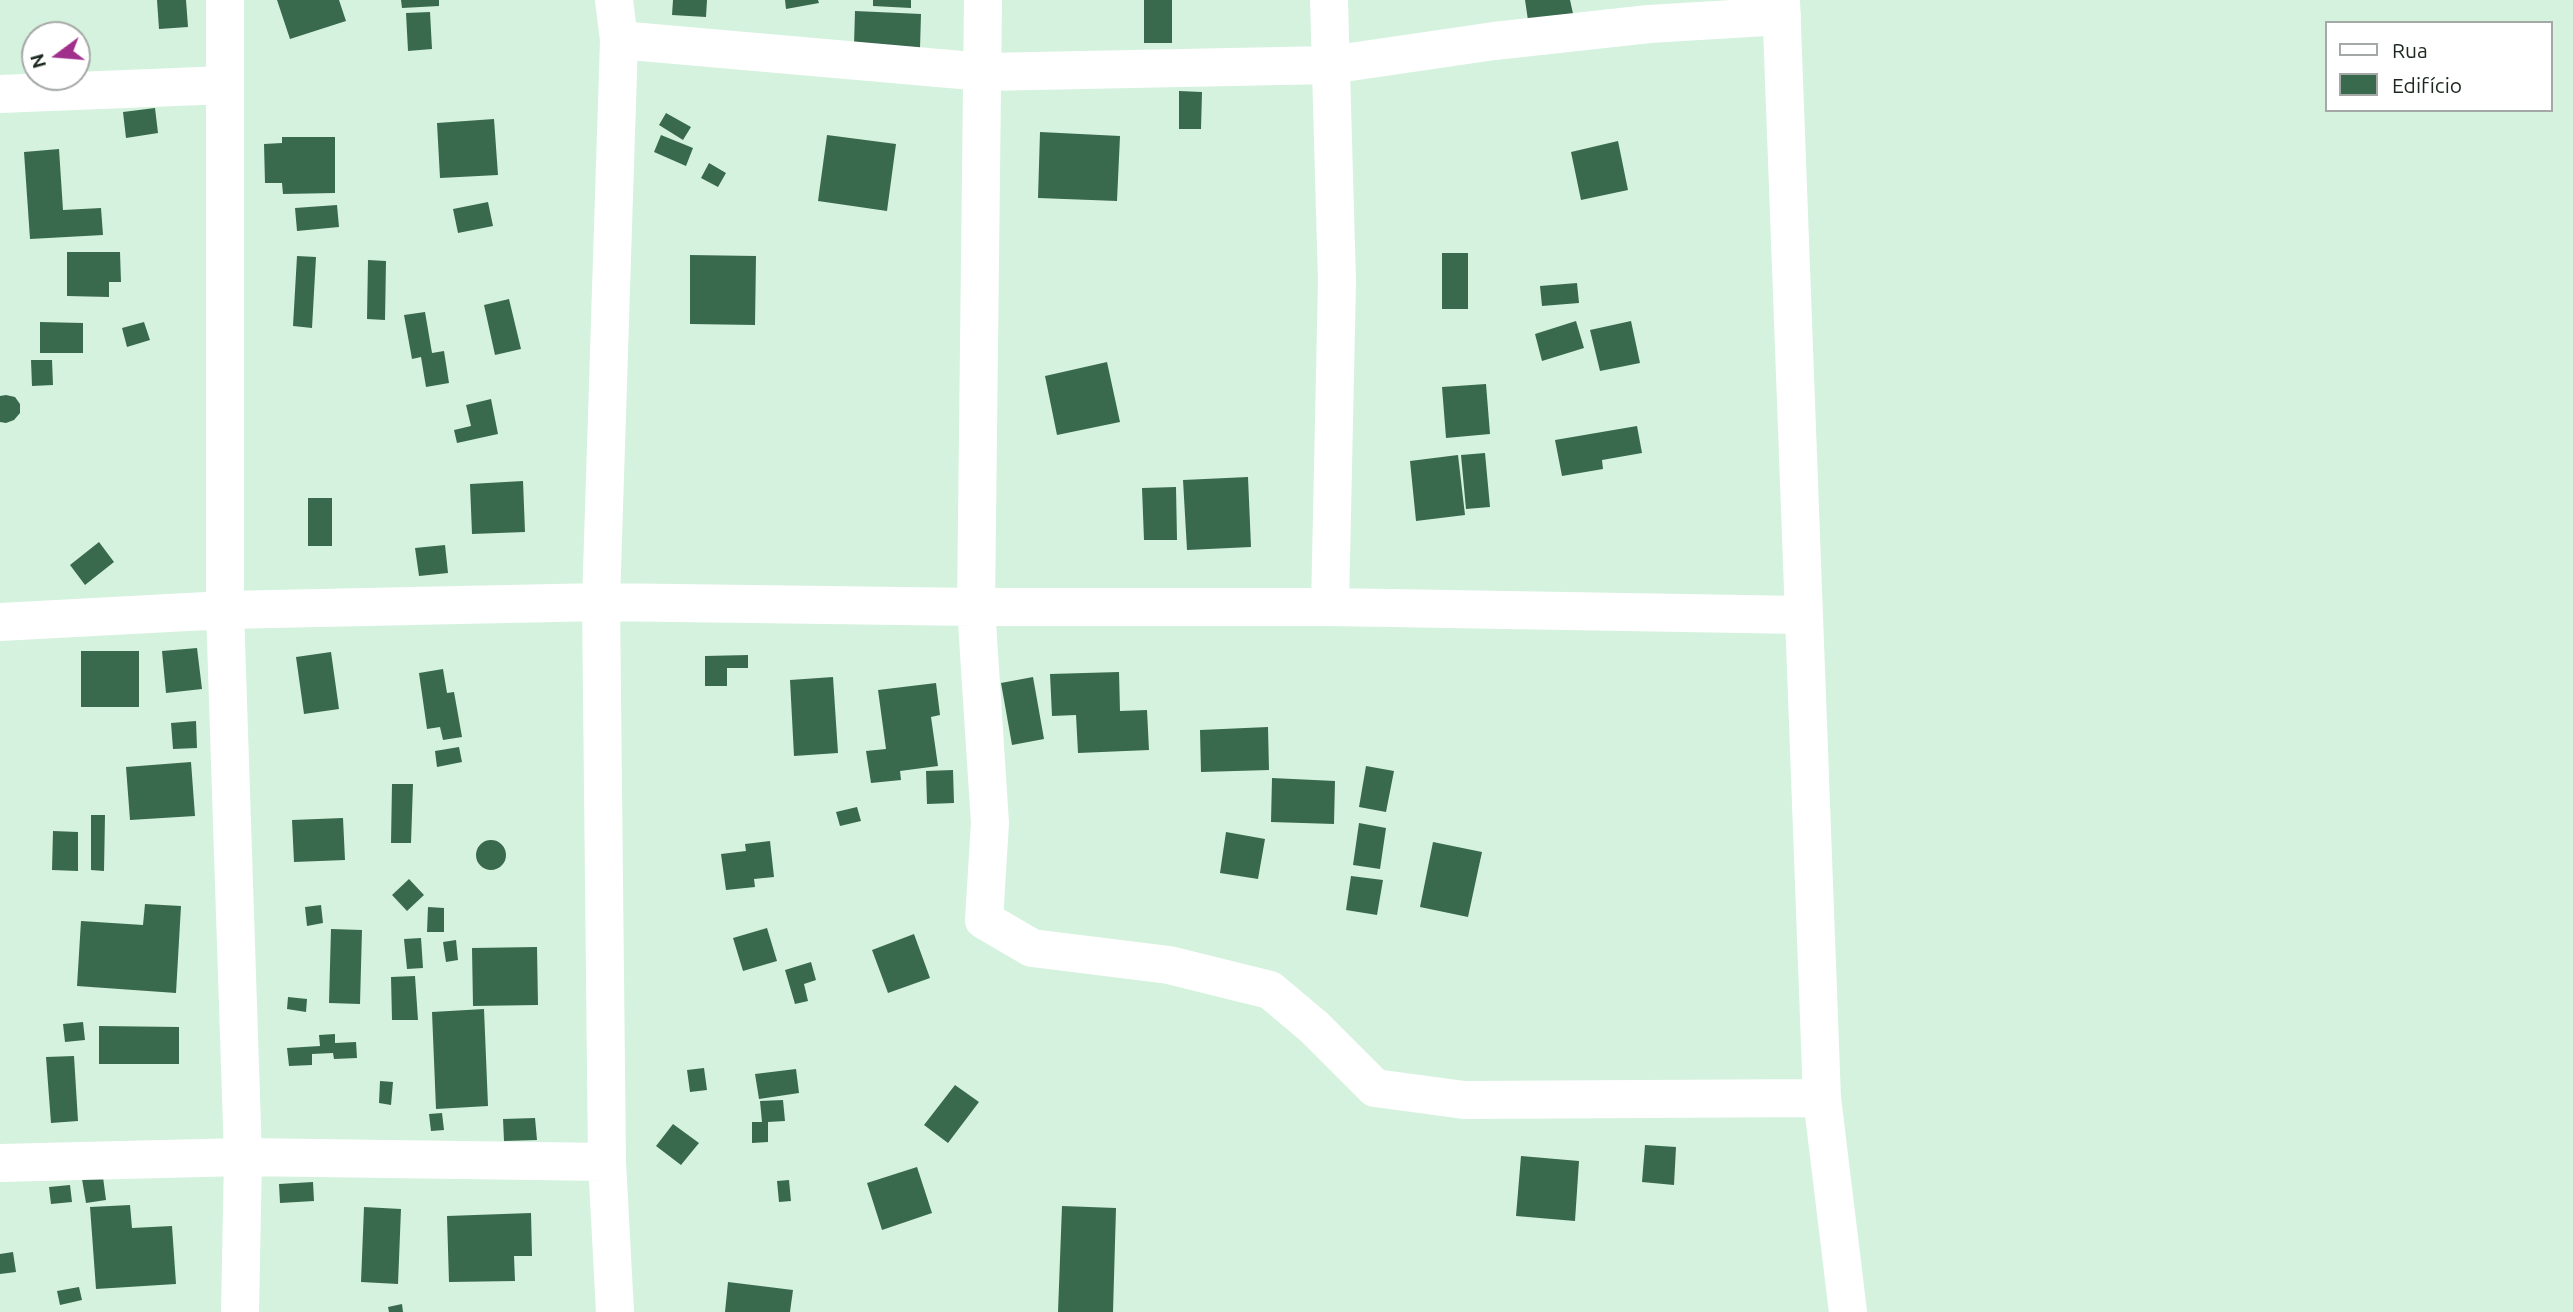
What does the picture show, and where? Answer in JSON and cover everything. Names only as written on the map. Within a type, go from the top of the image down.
[{"type":"street","points":[[225,0],[225,610],[243,1157],[240,1312]]},
{"type":"street","points":[[614,0],[619,40],[601,602],[607,1162],[615,1312]]},
{"type":"street","points":[[983,0],[976,607],[990,823],[984,920],[1032,948],[1169,965],[1269,990],[1314,1027],[1375,1088],[1464,1100],[1822,1098]]},
{"type":"street","points":[[1329,0],[1337,281],[1330,607]]},
{"type":"street","points":[[619,40],[984,72],[1330,65],[1494,41],[1781,8],[1822,1098],[1848,1312]]},
{"type":"street","points":[[0,94],[225,85]]},
{"type":"street","points":[[0,622],[225,610],[601,602],[976,607],[1330,607],[1802,615]]},
{"type":"street","points":[[0,1163],[243,1157],[607,1162]]},
{"type":"building","points":[[157,0],[186,0],[188,27],[159,29]]},
{"type":"building","points":[[277,0],[339,0],[346,21],[290,39]]},
{"type":"building","points":[[401,0],[439,0],[439,6],[402,8]]},
{"type":"building","points":[[673,0],[707,0],[706,17],[672,15]]},
{"type":"building","points":[[785,0],[818,0],[819,3],[786,9]]},
{"type":"building","points":[[873,0],[911,0],[911,8],[873,6]]},
{"type":"building","points":[[1144,0],[1172,0],[1172,43],[1144,43]]},
{"type":"building","points":[[1525,0],[1570,0],[1574,18],[1529,27]]},
{"type":"building","points":[[855,11],[921,14],[920,48],[854,45]]},
{"type":"building","points":[[430,12],[432,49],[408,51],[406,13]]},
{"type":"building","points":[[1179,91],[1202,92],[1201,129],[1179,129]]},
{"type":"building","points":[[155,108],[158,133],[126,138],[123,112]]},
{"type":"building","points":[[666,113],[691,127],[683,140],[659,125]]},
{"type":"building","points":[[494,119],[498,175],[440,178],[437,123]]},
{"type":"building","points":[[1040,132],[1120,136],[1117,201],[1038,198]]},
{"type":"building","points":[[661,135],[693,148],[686,166],[654,152]]},
{"type":"building","points":[[827,135],[896,144],[887,211],[818,201]]},
{"type":"building","points":[[282,137],[335,137],[335,193],[283,194],[282,183],[265,183],[264,144],[282,143]]},
{"type":"building","points":[[1618,141],[1628,190],[1581,200],[1571,152]]},
{"type":"building","points":[[59,149],[63,210],[101,208],[103,235],[30,239],[24,152]]},
{"type":"building","points":[[709,163],[726,173],[718,187],[701,178]]},
{"type":"building","points":[[488,202],[493,226],[458,233],[453,209]]},
{"type":"building","points":[[337,205],[339,227],[297,231],[295,208]]},
{"type":"building","points":[[67,252],[120,252],[121,282],[109,282],[109,297],[67,296]]},
{"type":"building","points":[[1442,253],[1468,253],[1468,309],[1442,309]]},
{"type":"building","points":[[690,255],[756,256],[755,325],[690,324]]},
{"type":"building","points":[[297,256],[316,257],[312,328],[293,326]]},
{"type":"building","points":[[368,260],[386,261],[385,320],[367,319]]},
{"type":"building","points":[[1577,283],[1579,303],[1542,306],[1540,286]]},
{"type":"building","points":[[509,299],[521,349],[495,355],[484,305]]},
{"type":"building","points":[[425,312],[432,353],[444,351],[449,383],[426,387],[421,357],[412,359],[404,315]]},
{"type":"building","points":[[1576,321],[1584,348],[1542,361],[1535,334]]},
{"type":"building","points":[[1631,321],[1640,363],[1600,371],[1590,330]]},
{"type":"building","points":[[40,322],[83,323],[83,353],[40,353]]},
{"type":"building","points":[[144,322],[150,340],[127,347],[122,328]]},
{"type":"building","points":[[31,360],[52,360],[53,385],[32,386]]},
{"type":"building","points":[[1107,362],[1120,422],[1057,435],[1045,376]]},
{"type":"building","points":[[1486,384],[1490,434],[1446,438],[1442,387]]},
{"type":"building","points":[[0,396],[15,397],[20,404],[20,413],[14,420],[6,423],[0,422]]},
{"type":"building","points":[[491,399],[498,434],[457,443],[454,430],[471,426],[466,405]]},
{"type":"building","points":[[1637,426],[1642,453],[1602,460],[1603,469],[1562,476],[1555,440]]},
{"type":"building","points":[[1485,453],[1490,507],[1466,509],[1461,455]]},
{"type":"building","points":[[1458,455],[1465,515],[1416,521],[1410,461]]},
{"type":"building","points":[[1248,477],[1251,547],[1187,550],[1183,480]]},
{"type":"building","points":[[523,481],[525,532],[472,534],[470,484]]},
{"type":"building","points":[[1176,487],[1177,540],[1144,540],[1142,488]]},
{"type":"building","points":[[308,498],[332,498],[332,546],[308,546]]},
{"type":"building","points":[[99,542],[114,562],[85,585],[70,565]]},
{"type":"building","points":[[445,545],[448,573],[419,576],[415,548]]},
{"type":"building","points":[[197,648],[202,689],[166,693],[162,651]]},
{"type":"building","points":[[81,651],[139,651],[139,707],[81,707]]},
{"type":"building","points":[[331,652],[339,709],[304,714],[296,657]]},
{"type":"building","points":[[748,655],[748,668],[727,668],[727,686],[705,686],[705,656]]},
{"type":"building","points":[[443,669],[447,693],[454,692],[462,737],[443,740],[440,727],[427,729],[419,673]]},
{"type":"building","points":[[1119,672],[1120,711],[1147,710],[1149,750],[1078,753],[1076,715],[1052,716],[1050,674]]},
{"type":"building","points":[[833,677],[838,753],[794,756],[790,680]]},
{"type":"building","points":[[1033,677],[1044,739],[1012,745],[1001,683]]},
{"type":"building","points":[[936,683],[940,715],[931,717],[938,766],[900,771],[901,780],[871,783],[866,751],[886,749],[878,690]]},
{"type":"building","points":[[196,721],[197,748],[173,749],[171,723]]},
{"type":"building","points":[[1268,727],[1269,770],[1201,772],[1200,730]]},
{"type":"building","points":[[459,747],[462,762],[437,767],[435,751]]},
{"type":"building","points":[[191,762],[195,816],[130,820],[126,767]]},
{"type":"building","points":[[1366,766],[1394,771],[1386,812],[1359,807]]},
{"type":"building","points":[[953,770],[954,803],[927,804],[926,771]]},
{"type":"building","points":[[1272,778],[1335,781],[1334,824],[1271,822]]},
{"type":"building","points":[[392,784],[413,784],[411,843],[391,843]]},
{"type":"building","points":[[857,807],[861,821],[840,826],[836,812]]},
{"type":"building","points":[[91,815],[105,815],[104,871],[91,870]]},
{"type":"building","points":[[343,818],[345,860],[294,862],[292,820]]},
{"type":"building","points":[[1359,823],[1386,828],[1380,869],[1353,865]]},
{"type":"building","points":[[53,831],[78,832],[78,871],[52,870]]},
{"type":"building","points":[[1226,832],[1265,839],[1258,879],[1220,873]]},
{"type":"building","points":[[491,840],[502,844],[506,855],[502,866],[491,870],[480,866],[476,855],[480,844]]},
{"type":"building","points":[[770,841],[774,877],[754,879],[755,887],[726,890],[721,854],[746,851],[745,844]]},
{"type":"building","points":[[1433,842],[1482,852],[1468,917],[1420,907]]},
{"type":"building","points":[[1351,876],[1383,880],[1377,915],[1346,910]]},
{"type":"building","points":[[409,879],[424,895],[407,911],[392,895]]},
{"type":"building","points":[[145,904],[181,906],[176,993],[77,986],[81,921],[143,925]]},
{"type":"building","points":[[321,905],[323,923],[307,926],[305,907]]},
{"type":"building","points":[[428,907],[444,908],[444,932],[427,932]]},
{"type":"building","points":[[767,928],[777,961],[743,971],[733,938]]},
{"type":"building","points":[[331,929],[362,930],[360,1004],[329,1003]]},
{"type":"building","points":[[914,934],[930,978],[888,993],[872,950]]},
{"type":"building","points":[[421,938],[423,968],[407,969],[404,939]]},
{"type":"building","points":[[456,940],[458,960],[446,962],[443,942]]},
{"type":"building","points":[[537,947],[538,1005],[473,1006],[472,948]]},
{"type":"building","points":[[811,962],[816,980],[804,984],[808,1001],[795,1004],[785,970]]},
{"type":"building","points":[[415,976],[418,1020],[392,1020],[391,977]]},
{"type":"building","points":[[288,997],[307,999],[306,1012],[287,1009]]},
{"type":"building","points":[[484,1009],[488,1106],[436,1109],[432,1012]]},
{"type":"building","points":[[83,1022],[85,1040],[65,1042],[63,1024]]},
{"type":"building","points":[[99,1026],[179,1027],[179,1064],[99,1064]]},
{"type":"building","points":[[335,1034],[335,1043],[356,1042],[357,1058],[334,1059],[333,1053],[312,1054],[312,1065],[289,1066],[287,1048],[320,1046],[319,1035]]},
{"type":"building","points":[[74,1056],[78,1121],[51,1123],[46,1057]]},
{"type":"building","points":[[704,1068],[707,1090],[690,1092],[687,1070]]},
{"type":"building","points":[[796,1069],[799,1093],[759,1099],[755,1074]]},
{"type":"building","points":[[380,1081],[393,1082],[391,1105],[379,1103]]},
{"type":"building","points":[[955,1085],[979,1102],[948,1143],[924,1125]]},
{"type":"building","points":[[783,1100],[785,1121],[768,1122],[768,1142],[752,1143],[752,1122],[762,1122],[760,1101]]},
{"type":"building","points":[[442,1113],[444,1130],[431,1131],[429,1114]]},
{"type":"building","points":[[535,1118],[537,1140],[504,1141],[503,1119]]},
{"type":"building","points":[[673,1124],[699,1143],[681,1165],[656,1146]]},
{"type":"building","points":[[1645,1145],[1676,1147],[1674,1185],[1642,1182]]},
{"type":"building","points":[[1521,1156],[1579,1161],[1575,1221],[1516,1216]]},
{"type":"building","points":[[917,1167],[932,1213],[882,1230],[867,1183]]},
{"type":"building","points":[[103,1177],[106,1200],[86,1203],[82,1179]]},
{"type":"building","points":[[789,1180],[791,1201],[779,1202],[777,1181]]},
{"type":"building","points":[[313,1182],[314,1201],[280,1203],[279,1184]]},
{"type":"building","points":[[70,1185],[72,1202],[51,1204],[49,1187]]},
{"type":"building","points":[[130,1205],[132,1228],[172,1226],[176,1284],[96,1289],[90,1207]]},
{"type":"building","points":[[1062,1206],[1116,1208],[1113,1312],[1058,1312]]},
{"type":"building","points":[[364,1207],[401,1209],[398,1284],[361,1282]]},
{"type":"building","points":[[531,1213],[532,1256],[514,1256],[515,1281],[449,1282],[447,1216]]},
{"type":"building","points":[[13,1252],[16,1272],[0,1274],[0,1254]]},
{"type":"building","points":[[728,1282],[793,1290],[790,1312],[725,1312]]},
{"type":"building","points":[[79,1287],[82,1300],[60,1305],[57,1291]]},
{"type":"building","points":[[402,1304],[403,1312],[389,1312],[388,1307]]}]
